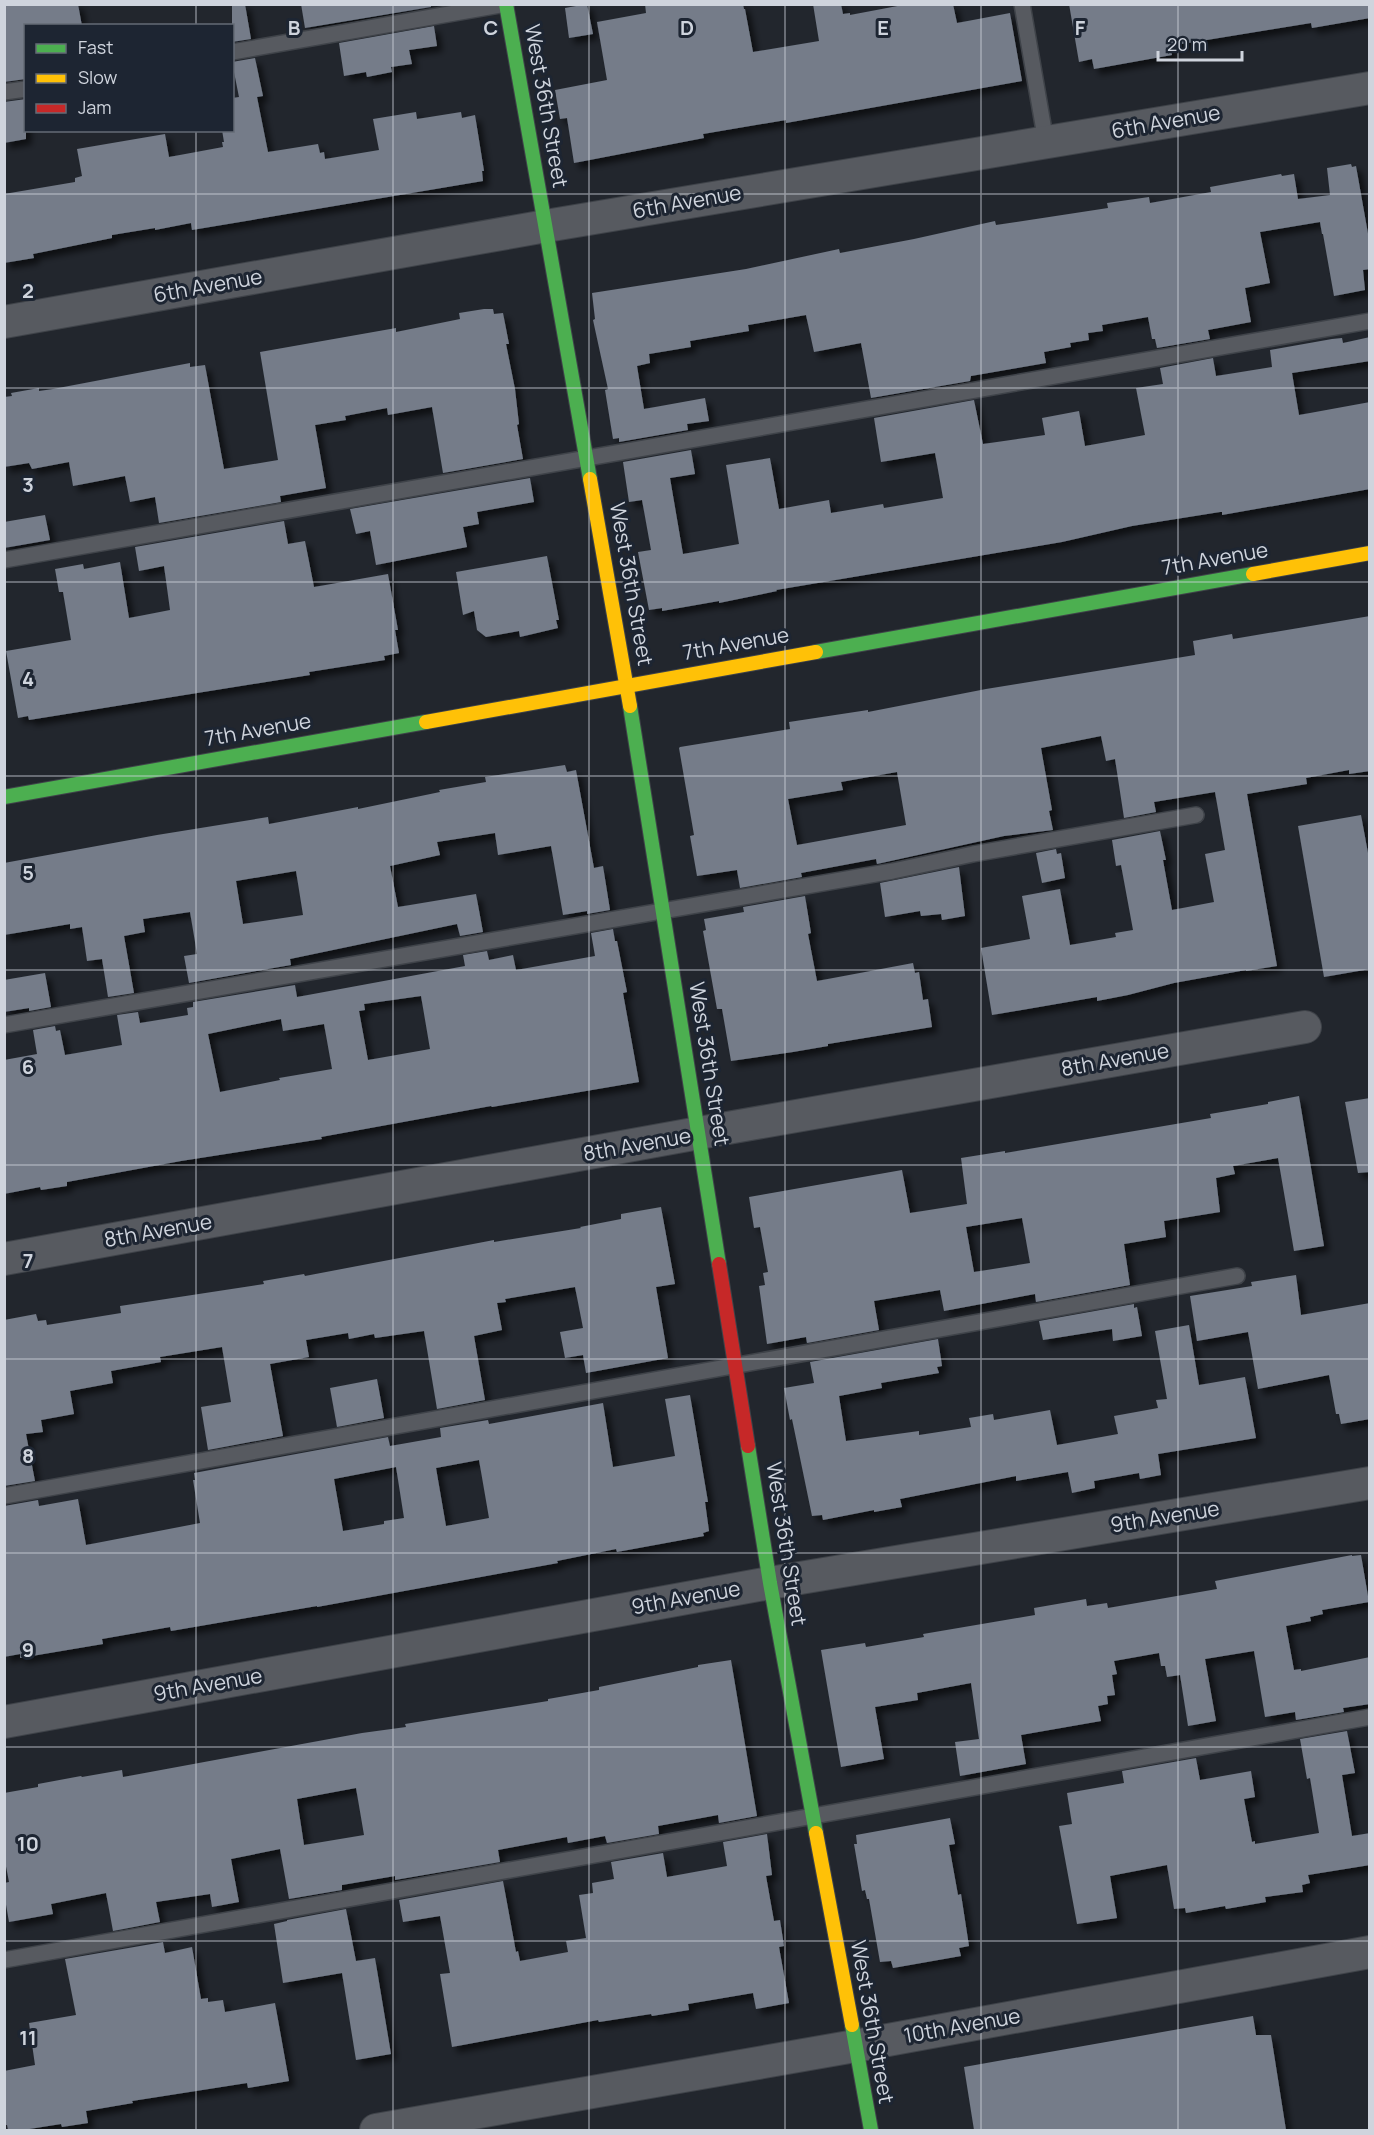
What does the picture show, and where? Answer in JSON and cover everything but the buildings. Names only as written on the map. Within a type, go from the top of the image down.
[{"type":"street","name":"West 36th Street","points":[[506,4],[627,685],[770,1583],[871,2130]]},
{"type":"street","name":"6th Avenue","points":[[4,322],[546,226],[1370,88]]},
{"type":"street","name":"7th Avenue","points":[[4,796],[1370,553]]},
{"type":"street","name":"8th Avenue","points":[[4,1259],[699,1133],[1305,1027]]},
{"type":"street","name":"9th Avenue","points":[[4,1722],[770,1583],[1370,1484]]},
{"type":"street","name":"10th Avenue","points":[[376,2130],[1370,1952]]},
{"type":"lane","points":[[234,52],[506,4]]},
{"type":"lane","points":[[1022,4],[1046,142]]},
{"type":"lane","points":[[4,92],[24,88]]},
{"type":"lane","points":[[4,560],[1370,321]]},
{"type":"lane","points":[[4,1025],[663,909],[893,871],[973,854],[1196,815]]},
{"type":"lane","points":[[4,1496],[1237,1276]]},
{"type":"lane","points":[[4,1960],[1370,1716]]},
{"type":"traffic: fast","points":[[506,4],[590,479]]},
{"type":"traffic: fast","points":[[816,652],[1253,574]]},
{"type":"traffic: fast","points":[[630,706],[719,1264]]},
{"type":"traffic: fast","points":[[4,797],[426,722]]},
{"type":"traffic: fast","points":[[748,1446],[770,1583],[816,1833]]},
{"type":"traffic: fast","points":[[852,2025],[871,2130]]},
{"type":"traffic: slow","points":[[590,479],[630,706]]},
{"type":"traffic: slow","points":[[1253,574],[1370,553]]},
{"type":"traffic: slow","points":[[426,722],[816,652]]},
{"type":"traffic: slow","points":[[816,1833],[852,2025]]},
{"type":"traffic: jam","points":[[719,1264],[748,1446]]}]
